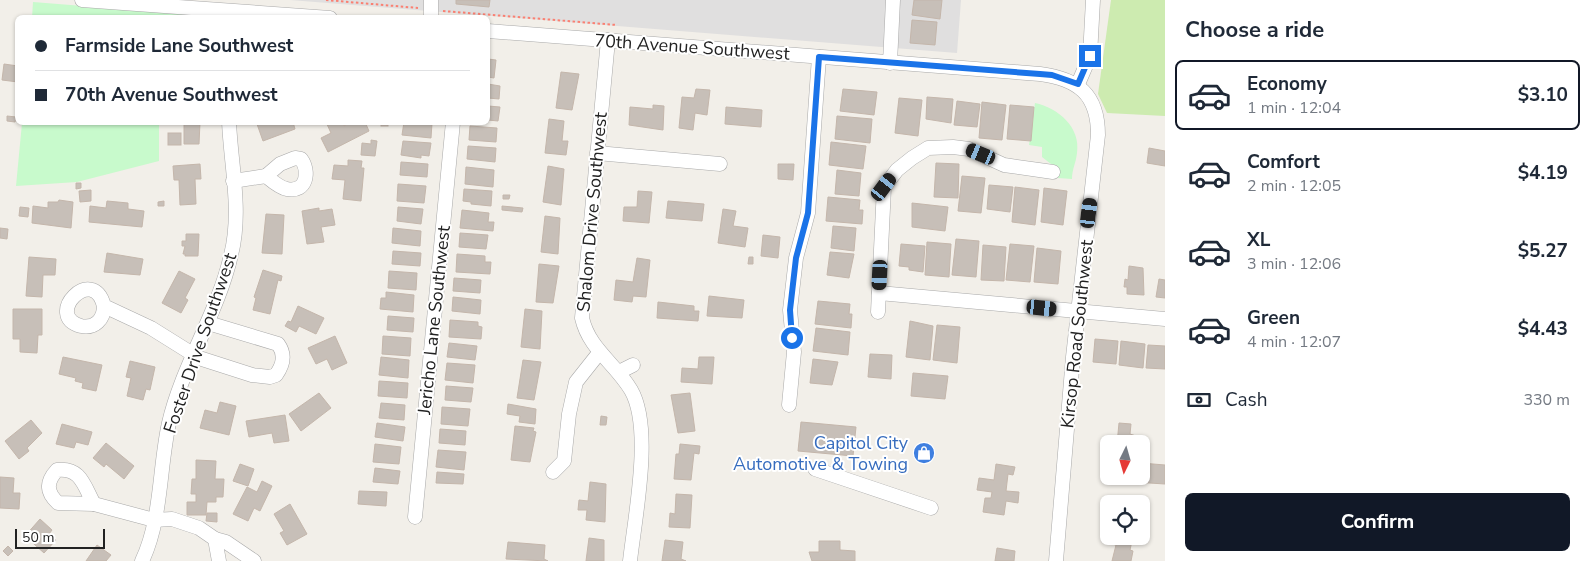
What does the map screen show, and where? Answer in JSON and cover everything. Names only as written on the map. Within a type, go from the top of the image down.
[{"type":"street","points":[[82,0],[257,15]]},
{"type":"street","points":[[890,63],[894,0]]},
{"type":"street","points":[[1078,84],[1090,56],[1094,0]]},
{"type":"street","name":"70th Avenue Southwest","points":[[490,31],[1052,75],[1078,84]]},
{"type":"street","name":"Shalom Drive Southwest","points":[[608,40],[582,318],[589,339],[619,372],[635,398],[641,420],[640,459],[630,561]]},
{"type":"street","points":[[789,405],[794,352],[790,310],[796,258],[808,213],[819,57]]},
{"type":"street","name":"Kirsop Road Southwest","points":[[1056,561],[1078,311],[1098,119],[1089,96],[1078,84]]},
{"type":"street","name":"Foster Drive Southwest","points":[[142,561],[154,520],[170,422],[232,255],[236,219],[229,125]]},
{"type":"street","name":"Jericho Lane Southwest","points":[[415,517],[453,125]]},
{"type":"street","points":[[878,312],[884,187],[897,170],[928,148],[940,146],[968,149],[1004,165],[1053,172]]},
{"type":"street","points":[[597,153],[720,164]]},
{"type":"street","points":[[233,181],[266,176]]},
{"type":"street","points":[[879,292],[1165,319]]},
{"type":"street","points":[[104,306],[151,328],[194,355],[215,364],[263,378],[276,375],[282,366],[282,349],[278,344],[208,323]]},
{"type":"street","points":[[553,472],[564,461],[568,414],[576,382],[600,353]]},
{"type":"street","points":[[619,372],[633,365]]},
{"type":"street","points":[[815,468],[931,508]]},
{"type":"street","points":[[94,504],[154,520],[172,519],[199,528],[215,539],[226,542],[254,561]]},
{"type":"street","points":[[215,539],[219,561]]},
{"type":"path","points":[[326,0],[617,25]]},
{"type":"shaded area","points":[[290,0],[961,0],[957,53]]},
{"type":"green space","points":[[1111,0],[1165,0],[1165,116],[1107,113],[1098,94]]},
{"type":"green space","points":[[33,2],[196,15],[32,15]]},
{"type":"green space","points":[[1035,103],[1052,109],[1072,127],[1077,144],[1077,153],[1072,179],[1058,178],[1058,166],[1051,164],[1042,157],[1042,147],[1029,145]]},
{"type":"green space","points":[[22,125],[159,125],[159,161],[77,182],[16,186]]},
{"type":"building","points":[[456,0],[490,0],[489,7],[456,4]]},
{"type":"building","points":[[914,0],[942,0],[940,19],[912,15]]},
{"type":"building","points":[[912,20],[937,22],[935,45],[910,43]]},
{"type":"building","points":[[490,59],[496,60],[494,78],[490,77]]},
{"type":"building","points":[[4,64],[15,66],[15,82],[2,80]]},
{"type":"building","points":[[561,72],[579,74],[572,110],[556,108]]},
{"type":"building","points":[[490,84],[500,86],[499,99],[490,98]]},
{"type":"building","points":[[696,89],[710,90],[707,115],[695,113],[693,130],[679,128],[682,97],[694,98]]},
{"type":"building","points":[[843,89],[877,92],[874,115],[840,111]]},
{"type":"building","points":[[927,97],[953,99],[951,123],[926,119]]},
{"type":"building","points":[[899,98],[922,100],[918,136],[895,133]]},
{"type":"building","points":[[957,101],[980,104],[977,127],[954,125]]},
{"type":"building","points":[[982,102],[1006,105],[1002,140],[979,138]]},
{"type":"building","points":[[653,105],[664,106],[663,130],[629,125],[630,107],[653,109]]},
{"type":"building","points":[[1010,105],[1034,107],[1031,141],[1007,139]]},
{"type":"building","points":[[490,106],[500,107],[498,121],[490,120]]},
{"type":"building","points":[[726,107],[762,110],[761,127],[725,124]]},
{"type":"building","points":[[7,116],[15,117],[15,122],[7,121]]},
{"type":"building","points":[[837,116],[872,119],[870,143],[835,139]]},
{"type":"building","points":[[549,119],[564,121],[562,141],[568,141],[566,155],[545,153]]},
{"type":"building","points":[[184,125],[200,125],[199,144],[184,144]]},
{"type":"building","points":[[257,125],[294,125],[295,129],[263,141]]},
{"type":"building","points":[[327,125],[366,125],[369,131],[328,152],[321,138],[331,133]]},
{"type":"building","points":[[404,125],[432,125],[431,138],[402,135]]},
{"type":"building","points":[[470,126],[497,128],[496,142],[469,140]]},
{"type":"building","points":[[168,133],[181,133],[181,145],[168,145]]},
{"type":"building","points":[[371,140],[377,141],[375,156],[361,155],[362,143],[371,144]]},
{"type":"building","points":[[403,141],[431,143],[429,156],[421,155],[421,158],[401,155]]},
{"type":"building","points":[[831,142],[866,146],[863,169],[829,165]]},
{"type":"building","points":[[468,146],[496,148],[495,162],[467,159]]},
{"type":"building","points":[[1149,148],[1165,151],[1165,166],[1147,163]]},
{"type":"building","points":[[348,160],[362,161],[361,168],[364,168],[361,201],[343,199],[345,180],[332,179],[334,165],[348,166]]},
{"type":"building","points":[[401,162],[428,164],[427,177],[400,175]]},
{"type":"building","points":[[936,163],[959,164],[958,198],[934,197]]},
{"type":"building","points":[[200,164],[201,179],[195,179],[196,204],[180,205],[179,180],[174,180],[173,166]]},
{"type":"building","points":[[778,164],[794,164],[793,180],[778,179]]},
{"type":"building","points":[[548,166],[564,169],[561,205],[543,202]]},
{"type":"building","points":[[466,167],[494,170],[493,187],[465,184]]},
{"type":"building","points":[[837,170],[861,173],[859,196],[835,194]]},
{"type":"building","points":[[962,176],[985,178],[981,213],[958,211]]},
{"type":"building","points":[[76,183],[81,183],[81,188],[76,189]]},
{"type":"building","points":[[398,184],[426,186],[424,203],[397,201]]},
{"type":"building","points":[[989,185],[1013,187],[1010,212],[987,209]]},
{"type":"building","points":[[1015,187],[1039,190],[1035,225],[1012,222]]},
{"type":"building","points":[[1044,188],[1067,191],[1063,225],[1041,222]]},
{"type":"building","points":[[464,189],[492,191],[491,206],[471,204],[471,202],[463,201]]},
{"type":"building","points":[[91,190],[91,201],[80,202],[79,191]]},
{"type":"building","points":[[638,191],[652,192],[649,223],[623,221],[624,207],[637,207]]},
{"type":"building","points":[[503,195],[510,195],[509,199],[503,199]]},
{"type":"building","points":[[828,197],[860,200],[859,210],[863,210],[862,224],[826,221]]},
{"type":"building","points":[[59,200],[73,202],[71,228],[32,223],[33,206],[48,208],[48,202],[58,202]]},
{"type":"building","points":[[107,201],[128,203],[128,209],[144,211],[142,227],[89,222],[90,206],[106,208]]},
{"type":"building","points":[[164,201],[164,206],[158,206],[158,202]]},
{"type":"building","points":[[668,201],[704,204],[702,221],[666,218]]},
{"type":"building","points":[[912,203],[948,207],[945,231],[912,227]]},
{"type":"building","points":[[502,206],[523,208],[522,212],[502,210]]},
{"type":"building","points":[[20,207],[29,208],[28,217],[19,216]]},
{"type":"building","points":[[398,207],[423,209],[421,224],[397,221]]},
{"type":"building","points":[[319,208],[319,211],[332,209],[335,225],[321,227],[324,242],[307,244],[302,211]]},
{"type":"building","points":[[723,209],[736,211],[733,226],[748,228],[745,247],[718,243]]},
{"type":"building","points":[[462,210],[489,213],[488,222],[494,222],[493,231],[460,228]]},
{"type":"building","points":[[266,214],[284,215],[282,254],[262,253]]},
{"type":"building","points":[[545,216],[560,218],[558,254],[541,252]]},
{"type":"building","points":[[833,226],[856,228],[854,251],[831,248]]},
{"type":"building","points":[[0,228],[8,229],[7,239],[0,238]]},
{"type":"building","points":[[393,228],[421,231],[420,246],[392,243]]},
{"type":"building","points":[[460,233],[488,235],[486,249],[459,247]]},
{"type":"building","points":[[186,234],[199,234],[198,256],[185,256],[183,254],[185,246],[182,246],[182,241],[186,241]]},
{"type":"building","points":[[763,235],[780,237],[778,258],[761,256]]},
{"type":"building","points":[[956,239],[979,241],[976,277],[952,275]]},
{"type":"building","points":[[927,242],[951,244],[949,277],[925,275]]},
{"type":"building","points":[[901,244],[925,246],[923,272],[899,266]]},
{"type":"building","points":[[1010,244],[1034,246],[1030,282],[1006,280]]},
{"type":"building","points":[[983,245],[1006,247],[1004,281],[981,280]]},
{"type":"building","points":[[1037,248],[1061,251],[1058,284],[1034,282]]},
{"type":"building","points":[[393,251],[421,253],[420,266],[392,264]]},
{"type":"building","points":[[830,252],[854,254],[849,278],[827,275]]},
{"type":"building","points":[[107,253],[143,259],[140,275],[104,272]]},
{"type":"building","points":[[457,254],[485,256],[485,262],[491,262],[490,274],[456,272]]},
{"type":"building","points":[[29,257],[56,259],[55,275],[43,275],[42,297],[26,296]]},
{"type":"building","points":[[749,257],[753,257],[753,264],[748,264]]},
{"type":"building","points":[[637,258],[650,260],[646,297],[633,296],[632,302],[614,300],[616,280],[633,282]]},
{"type":"building","points":[[539,264],[559,266],[553,303],[536,302]]},
{"type":"building","points":[[1129,266],[1143,268],[1144,295],[1127,294],[1127,287],[1124,287],[1125,279],[1128,280]]},
{"type":"building","points":[[263,270],[282,276],[281,281],[278,280],[270,314],[253,310],[256,298],[254,297]]},
{"type":"building","points":[[179,271],[195,279],[185,298],[188,300],[181,313],[162,303]]},
{"type":"building","points":[[389,271],[417,273],[416,290],[388,288]]},
{"type":"building","points":[[454,278],[481,280],[480,293],[453,291]]},
{"type":"building","points":[[1159,279],[1165,280],[1165,298],[1156,297]]},
{"type":"building","points":[[386,292],[414,295],[413,312],[380,309],[381,298],[386,298]]},
{"type":"building","points":[[709,296],[744,300],[742,318],[707,316]]},
{"type":"building","points":[[453,297],[481,300],[480,314],[452,311]]},
{"type":"building","points":[[818,301],[850,304],[849,314],[852,314],[851,328],[815,324]]},
{"type":"building","points":[[658,302],[694,306],[694,311],[699,311],[698,321],[657,318]]},
{"type":"building","points":[[298,306],[324,318],[316,334],[299,326],[296,332],[285,326],[288,321],[291,322]]},
{"type":"building","points":[[13,309],[42,309],[42,335],[38,335],[37,353],[20,352],[20,339],[13,339]]},
{"type":"building","points":[[525,309],[542,311],[540,349],[521,347]]},
{"type":"building","points":[[388,316],[414,318],[413,332],[387,330]]},
{"type":"building","points":[[450,320],[478,322],[478,326],[482,327],[481,339],[449,337]]},
{"type":"building","points":[[910,321],[933,326],[930,360],[906,357]]},
{"type":"building","points":[[937,325],[960,327],[957,363],[933,360]]},
{"type":"building","points":[[816,328],[850,332],[848,355],[813,351]]},
{"type":"building","points":[[335,336],[347,363],[332,370],[327,359],[316,364],[308,348]]},
{"type":"building","points":[[383,336],[411,338],[410,356],[382,354]]},
{"type":"building","points":[[1095,339],[1118,341],[1116,364],[1093,362]]},
{"type":"building","points":[[1121,341],[1145,344],[1143,368],[1119,365]]},
{"type":"building","points":[[449,343],[477,346],[475,360],[447,357]]},
{"type":"building","points":[[1148,345],[1165,346],[1165,369],[1146,368]]},
{"type":"building","points":[[870,354],[892,355],[891,379],[868,377]]},
{"type":"building","points":[[63,357],[102,365],[96,391],[82,388],[83,383],[75,381],[76,378],[59,374]]},
{"type":"building","points":[[381,357],[409,360],[408,378],[379,375]]},
{"type":"building","points":[[699,357],[714,357],[712,384],[681,382],[682,368],[698,369]]},
{"type":"building","points":[[813,359],[838,362],[832,385],[810,383]]},
{"type":"building","points":[[523,360],[541,362],[534,400],[517,398]]},
{"type":"building","points":[[130,361],[155,367],[150,390],[146,389],[143,400],[127,396],[131,378],[126,377]]},
{"type":"building","points":[[447,363],[475,365],[473,383],[445,380]]},
{"type":"building","points":[[913,373],[948,376],[945,399],[911,396]]},
{"type":"building","points":[[379,381],[408,383],[407,398],[378,396]]},
{"type":"building","points":[[446,386],[473,388],[471,402],[445,400]]},
{"type":"building","points":[[319,393],[331,408],[301,431],[289,414]]},
{"type":"building","points":[[690,393],[695,431],[678,433],[671,395]]},
{"type":"building","points":[[220,402],[236,406],[229,435],[200,428],[205,410],[217,413]]},
{"type":"building","points":[[381,403],[405,405],[404,420],[379,418]]},
{"type":"building","points":[[508,404],[536,409],[535,424],[519,422],[520,416],[507,414]]},
{"type":"building","points":[[442,407],[470,409],[468,426],[441,424]]},
{"type":"building","points":[[285,415],[289,441],[274,443],[272,433],[249,437],[246,421]]},
{"type":"building","points":[[601,416],[607,417],[606,425],[600,425]]},
{"type":"building","points":[[31,420],[42,433],[27,448],[29,451],[19,459],[5,441]]},
{"type":"building","points":[[801,422],[856,427],[853,456],[798,451]]},
{"type":"building","points":[[377,423],[405,427],[403,441],[375,437]]},
{"type":"building","points":[[1119,423],[1131,424],[1130,434],[1133,435],[1118,435]]},
{"type":"building","points":[[62,424],[92,432],[88,445],[76,442],[74,448],[56,444]]},
{"type":"building","points":[[515,426],[534,428],[533,431],[536,432],[530,462],[511,460]]},
{"type":"building","points":[[440,429],[466,431],[465,445],[439,443]]},
{"type":"building","points":[[106,443],[134,466],[124,479],[106,464],[104,467],[93,458]]},
{"type":"building","points":[[375,444],[401,447],[399,464],[373,462]]},
{"type":"building","points":[[680,444],[700,446],[699,454],[694,453],[691,480],[674,479],[676,454],[679,454]]},
{"type":"building","points":[[438,450],[466,452],[464,470],[436,467]]},
{"type":"building","points":[[196,460],[216,461],[215,479],[224,479],[223,497],[216,497],[216,502],[207,502],[206,515],[187,515],[187,502],[196,502],[196,494],[191,494],[192,479],[196,479]]},
{"type":"building","points":[[240,464],[254,469],[248,486],[233,481]]},
{"type":"building","points":[[996,464],[1015,467],[1013,475],[1008,474],[1006,491],[1019,492],[1018,503],[1006,501],[1004,515],[983,512],[985,498],[991,498],[992,492],[977,490],[979,478],[994,480]]},
{"type":"building","points":[[1150,464],[1165,465],[1165,484],[1150,483]]},
{"type":"building","points":[[375,468],[400,471],[398,484],[373,482]]},
{"type":"building","points":[[437,472],[464,474],[463,484],[436,483]]},
{"type":"building","points":[[0,477],[14,478],[13,493],[20,493],[19,509],[0,508]]},
{"type":"building","points":[[262,481],[272,486],[260,511],[254,508],[248,521],[233,514],[247,487],[257,492]]},
{"type":"building","points":[[590,482],[606,484],[605,522],[586,520],[587,510],[578,510],[579,500],[588,501]]},
{"type":"building","points":[[359,491],[387,492],[386,506],[358,504]]},
{"type":"building","points":[[676,494],[692,495],[690,528],[669,527],[670,513],[675,514]]},
{"type":"building","points":[[290,504],[307,534],[287,545],[280,533],[284,531],[274,514]]},
{"type":"building","points":[[207,513],[217,513],[217,522],[206,521]]},
{"type":"building","points":[[40,519],[52,530],[49,534],[56,540],[44,553],[25,536]]},
{"type":"building","points":[[589,538],[604,540],[604,561],[586,561]]},
{"type":"building","points":[[665,540],[683,542],[681,559],[686,561],[662,561]]},
{"type":"building","points":[[819,541],[840,541],[840,550],[855,551],[855,561],[812,561],[809,552],[819,552]]},
{"type":"building","points":[[508,542],[545,545],[544,559],[548,561],[506,559]]},
{"type":"building","points":[[97,545],[111,555],[106,561],[86,561]]},
{"type":"building","points":[[1116,545],[1131,545],[1130,550],[1133,551],[1131,561],[1112,561]]},
{"type":"building","points":[[8,546],[13,551],[8,556],[3,551]]},
{"type":"building","points":[[997,548],[1015,551],[1014,561],[995,561]]},
{"type":"place","name":"Capitol City Automotive & Towing","points":[[924,453]]},
{"type":"route","points":[[792,338],[790,310],[796,258],[808,213],[819,57],[1052,75],[1078,84],[1090,56]]}]
